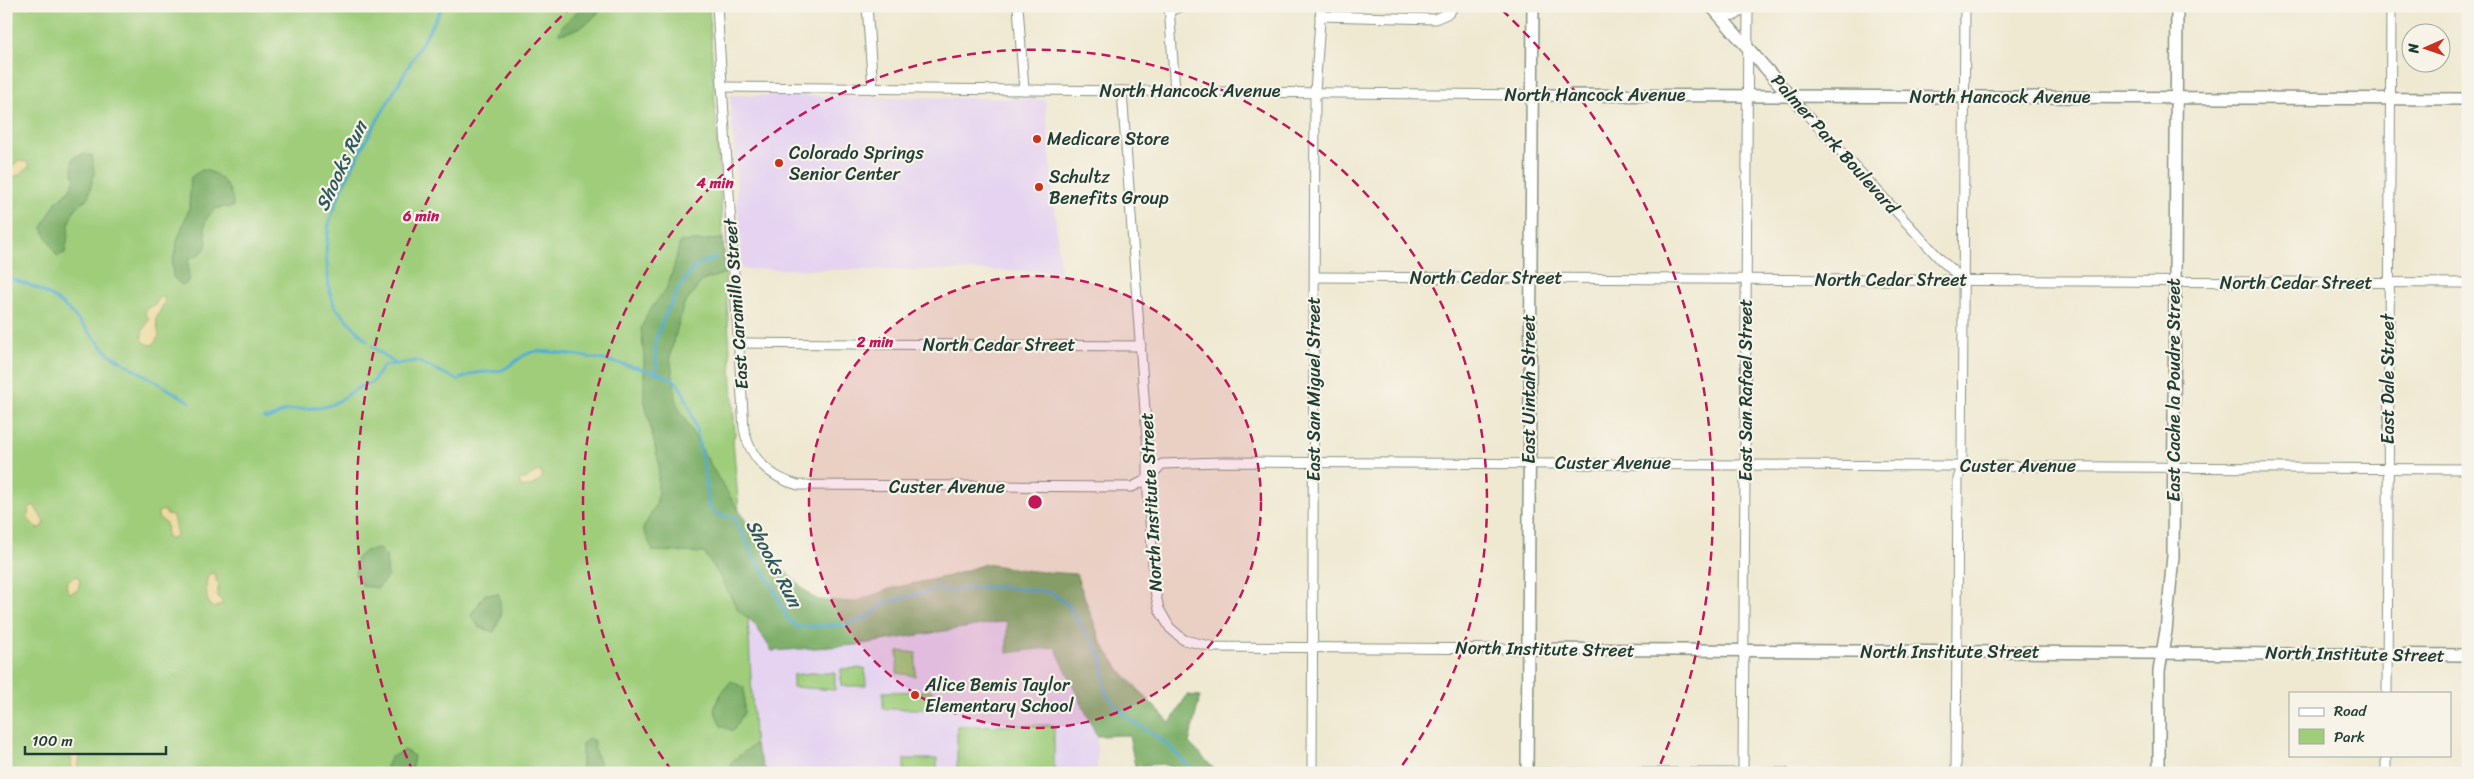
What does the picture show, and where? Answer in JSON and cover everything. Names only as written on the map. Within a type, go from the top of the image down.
[{"type":"main road","name":"East Uintah Street","points":[[1527,773],[1533,6]]},
{"type":"main road","name":"Palmer Park Boulevard","points":[[1711,6],[1790,96]]},
{"type":"main road","name":"East Cache la Poudre Street","points":[[2159,773],[2159,671],[2166,632],[2172,576],[2177,6]]},
{"type":"main road","name":"North Hancock Avenue","points":[[1532,94],[2468,99]]},
{"type":"main road","name":"North Institute Street","points":[[1528,649],[2161,652],[2387,656],[2468,655]]},
{"type":"street","name":"East Caramillo Street","points":[[717,6],[744,429],[751,450]]},
{"type":"street","points":[[867,6],[873,89]]},
{"type":"street","points":[[1018,6],[1024,90]]},
{"type":"street","points":[[1175,91],[1169,9],[1182,6]]},
{"type":"street","name":"East San Miguel Street","points":[[1312,773],[1316,92],[1321,6]]},
{"type":"street","points":[[1320,16],[1435,19],[1449,13],[1454,6]]},
{"type":"street","points":[[1720,16],[1736,15],[1741,13],[1747,6]]},
{"type":"street","name":"East San Rafael Street","points":[[1743,772],[1747,6]]},
{"type":"street","points":[[1956,773],[1958,479],[1962,466],[1965,6]]},
{"type":"street","name":"East Dale Street","points":[[2386,692],[2391,6]]},
{"type":"street","name":"North Hancock Avenue","points":[[722,87],[1532,94]]},
{"type":"street","name":"North Institute Street","points":[[1122,91],[1148,452],[1155,591],[1161,614],[1170,628],[1184,640],[1204,646],[1528,649]]},
{"type":"street","name":"Palmer Park Boulevard","points":[[1790,96],[1941,260],[1963,280]]},
{"type":"street","name":"North Cedar Street","points":[[1315,277],[2468,283]]},
{"type":"street","name":"North Cedar Street","points":[[738,343],[1141,346]]},
{"type":"street","name":"Custer Avenue","points":[[751,450],[761,464],[777,477],[792,483],[809,486],[1132,487],[1148,478],[1162,464],[1314,462],[2468,469]]},
{"type":"street","points":[[2386,756],[2386,773]]},
{"type":"street","points":[[1527,773],[1785,773]]},
{"type":"shaded area","points":[[730,95],[1045,99],[1060,271],[742,269]]},
{"type":"shaded area","name":"Alice Bemis Taylor Elementary School","points":[[748,619],[754,623],[856,645],[1007,621],[1055,647],[1097,736],[1097,773],[756,773]]},
{"type":"green space","points":[[6,6],[709,6],[735,434],[733,440],[748,619],[756,773],[6,773]]},
{"type":"green space","points":[[583,6],[603,6],[584,25],[573,31],[559,34],[562,26]]},
{"type":"green space","points":[[82,154],[92,156],[94,174],[88,198],[75,209],[72,215],[65,253],[57,256],[42,228],[56,202],[69,191],[75,179],[72,171],[73,158]]},
{"type":"green space","points":[[202,170],[215,174],[225,182],[231,194],[233,207],[217,208],[207,218],[205,224],[206,247],[200,254],[188,259],[189,279],[186,284],[181,285],[173,277],[172,264],[178,238],[189,209],[191,177]]},
{"type":"green space","points":[[723,239],[725,273],[702,281],[683,306],[670,356],[677,405],[717,476],[767,554],[811,596],[819,600],[854,602],[889,589],[949,576],[985,564],[1032,571],[1076,574],[1101,642],[1119,669],[1170,723],[1187,695],[1200,696],[1189,743],[1218,773],[1184,773],[1162,764],[1135,766],[1129,735],[1097,736],[1055,647],[1007,653],[1007,621],[856,645],[772,651],[754,623],[738,610],[718,573],[704,553],[653,551],[643,529],[657,502],[659,464],[644,398],[644,355],[641,329],[649,311],[666,289],[680,242]]},
{"type":"green space","points":[[379,549],[386,556],[388,576],[378,588],[363,586],[355,575],[357,558],[365,551]]},
{"type":"green space","points":[[485,594],[499,594],[501,616],[494,632],[479,627],[471,615]]},
{"type":"green space","points":[[898,651],[916,653],[915,676],[897,673]]},
{"type":"green space","points":[[865,668],[866,686],[841,686],[841,669]]},
{"type":"green space","points":[[835,673],[835,690],[793,687],[793,675]]},
{"type":"green space","points":[[731,681],[744,688],[744,713],[733,731],[721,726],[714,709],[722,692]]},
{"type":"green space","points":[[932,691],[931,709],[883,709],[883,692]]},
{"type":"green space","points":[[1054,725],[1054,773],[957,773],[957,726]]},
{"type":"green space","points":[[589,738],[594,741],[602,772],[588,773],[582,769],[582,744]]},
{"type":"green space","points":[[755,744],[763,766],[769,773],[729,773],[732,761]]},
{"type":"green space","points":[[404,750],[414,756],[411,773],[383,773],[390,758]]},
{"type":"green space","points":[[904,759],[937,759],[937,773],[904,773]]},
{"type":"sand","points":[[18,161],[26,162],[30,166],[19,175],[10,178],[8,171]]},
{"type":"sand","points":[[159,297],[164,297],[165,301],[156,319],[159,336],[154,344],[149,345],[142,340],[142,333],[149,319],[145,313],[147,308],[155,305]]},
{"type":"sand","points":[[537,471],[542,473],[542,478],[533,485],[521,487],[519,480],[527,478]]},
{"type":"sand","points":[[34,505],[45,524],[38,529],[28,519],[29,508]]},
{"type":"sand","points":[[164,510],[167,515],[173,516],[177,535],[172,538],[167,538],[166,523],[158,518],[158,512]]},
{"type":"sand","points":[[213,573],[216,575],[216,581],[219,584],[217,595],[223,604],[214,608],[209,605],[206,590],[208,575]]},
{"type":"sand","points":[[77,576],[80,580],[78,590],[70,593],[66,586],[68,580]]},
{"type":"sand","points":[[74,753],[80,756],[78,768],[85,770],[87,773],[72,773],[71,756]]},
{"type":"waterway","name":"Shooks Run","points":[[367,341],[335,307],[329,289],[326,250],[329,223],[341,190],[365,142],[443,6]]},
{"type":"waterway","name":"Shooks Run","points":[[657,371],[655,342],[664,317],[680,286],[695,266],[715,258]]},
{"type":"waterway","name":"Shooks Run","points":[[6,277],[35,287],[57,300],[69,310],[109,354],[190,402]]},
{"type":"waterway","name":"Shooks Run","points":[[372,346],[394,363]]},
{"type":"waterway","name":"Shooks Run","points":[[264,418],[272,417],[285,411],[331,405],[356,389],[372,383],[383,366],[417,361],[458,380],[479,372],[502,370],[528,353],[542,351],[581,356],[666,376],[675,381],[689,405],[699,441],[709,508],[719,515],[734,518],[754,557],[771,583],[788,619],[797,627],[846,625],[871,616],[884,603],[939,589],[950,592],[967,588],[1000,587],[1050,592],[1068,605],[1101,656],[1106,694],[1128,718],[1167,744],[1194,773]]},
{"type":"place","name":"Medicare Store","points":[[1037,139]]},
{"type":"place","name":"Colorado Springs Senior Center","points":[[779,163]]},
{"type":"place","name":"Schultz Benefits Group","points":[[1039,187]]},
{"type":"place","name":"Alice Bemis Taylor Elementary School","points":[[915,695]]}]
